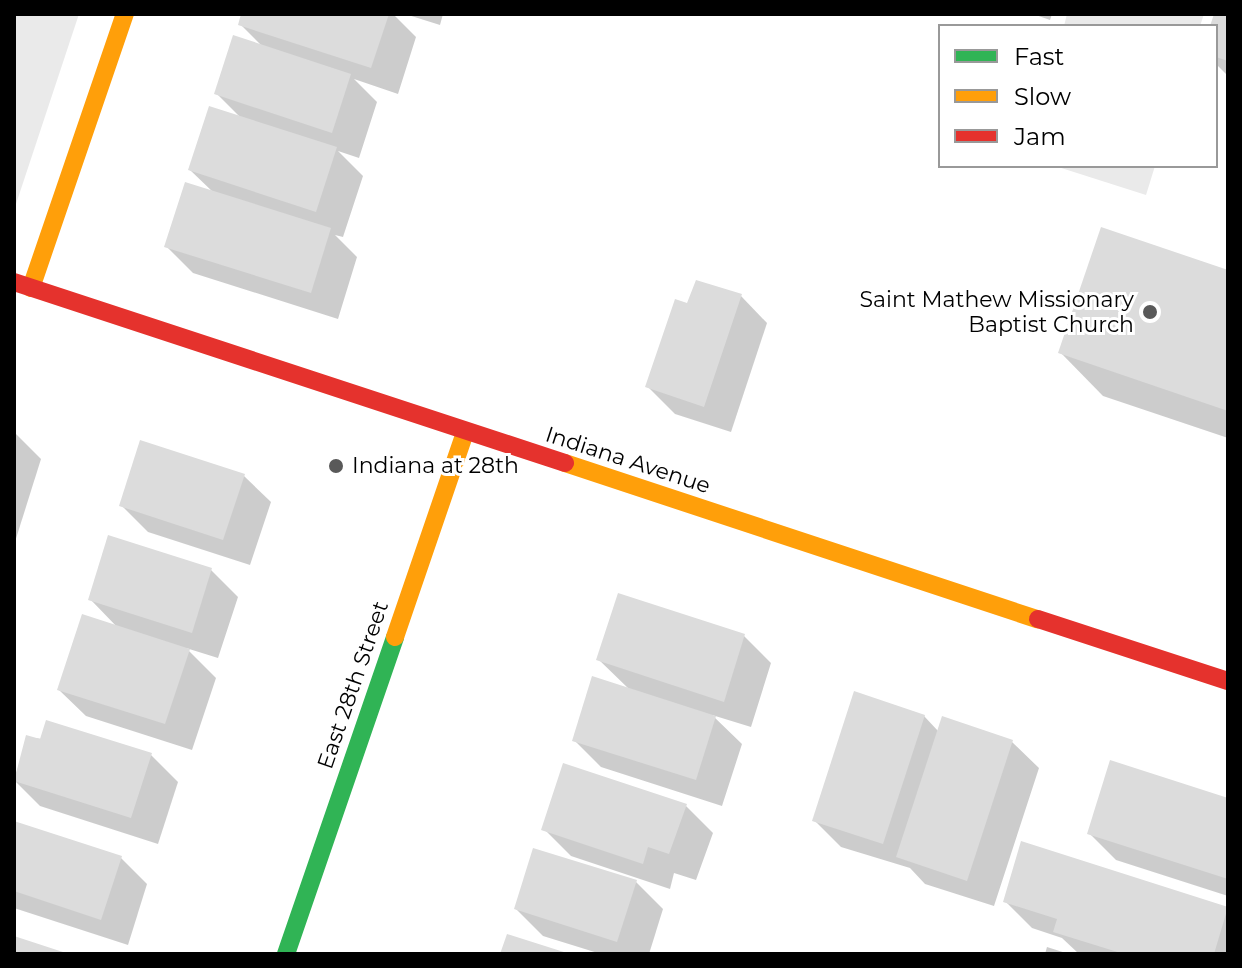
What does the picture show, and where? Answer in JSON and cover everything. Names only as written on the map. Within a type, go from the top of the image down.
[{"type":"street","points":[[23,285],[125,14]]},
{"type":"street","name":"Indiana Avenue","points":[[23,285],[1228,681]]},
{"type":"street","name":"East 28th Street","points":[[286,954],[465,432]]},
{"type":"shaded area","points":[[14,14],[79,14],[14,210]]},
{"type":"shaded area","points":[[1067,14],[1204,14],[1201,24],[1064,24]]},
{"type":"shaded area","points":[[1061,168],[1154,168],[1146,195]]},
{"type":"building","points":[[241,14],[389,14],[371,68],[238,25]]},
{"type":"building","points":[[1214,14],[1228,14],[1228,61],[1218,58],[1218,24],[1211,24]]},
{"type":"building","points":[[233,35],[351,74],[332,133],[214,94]]},
{"type":"building","points":[[209,106],[337,147],[316,212],[188,170]]},
{"type":"building","points":[[185,182],[331,228],[311,293],[164,247]]},
{"type":"building","name":"Saint Mathew Missionary Baptist Church","points":[[1101,227],[1228,270],[1228,411],[1058,353]]},
{"type":"building","points":[[696,280],[742,294],[704,407],[645,387],[675,299],[687,303]]},
{"type":"building","points":[[140,440],[245,474],[223,540],[119,506]]},
{"type":"building","points":[[108,535],[212,568],[192,633],[88,600]]},
{"type":"building","points":[[618,593],[745,634],[724,702],[596,660]]},
{"type":"building","points":[[82,614],[190,649],[165,724],[57,690]]},
{"type":"building","points":[[592,676],[716,716],[696,780],[572,741]]},
{"type":"building","points":[[854,691],[925,715],[883,844],[812,821]]},
{"type":"building","points":[[942,716],[1013,740],[967,881],[896,857]]},
{"type":"building","points":[[46,720],[152,753],[131,818],[14,781],[26,735],[40,739]]},
{"type":"building","points":[[1110,760],[1228,798],[1228,879],[1087,834]]},
{"type":"building","points":[[563,763],[687,804],[669,854],[648,847],[643,864],[541,830]]},
{"type":"building","points":[[14,821],[122,856],[101,920],[14,891]]},
{"type":"building","points":[[1021,841],[1228,907],[1214,954],[1124,954],[1053,932],[1057,919],[1003,902]]},
{"type":"building","points":[[533,848],[637,880],[617,942],[514,909]]},
{"type":"building","points":[[507,934],[567,953],[567,954],[500,954]]},
{"type":"building","points":[[14,936],[66,953],[66,954],[14,954]]},
{"type":"traffic: fast","points":[[286,954],[395,637]]},
{"type":"traffic: slow","points":[[31,288],[125,14]]},
{"type":"traffic: slow","points":[[395,637],[465,432]]},
{"type":"traffic: slow","points":[[565,463],[1038,619]]},
{"type":"traffic: jam","points":[[14,282],[565,463]]},
{"type":"traffic: jam","points":[[1038,619],[1228,681]]},
{"type":"place","name":"Saint Mathew Missionary Baptist Church","points":[[1150,312]]},
{"type":"place","name":"Indiana at 28th","points":[[336,466]]}]
